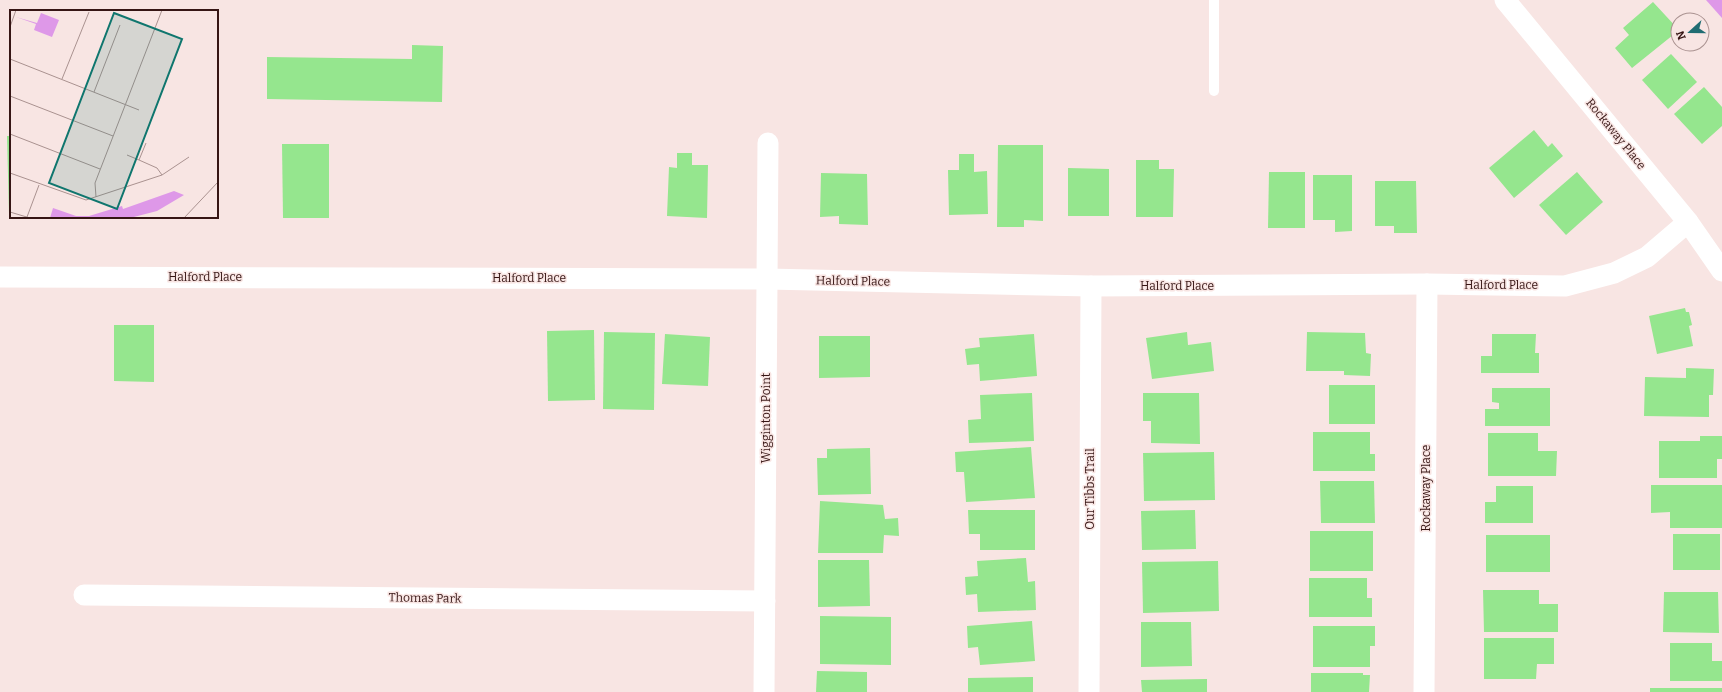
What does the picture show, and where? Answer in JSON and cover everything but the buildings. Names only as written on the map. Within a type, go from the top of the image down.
[{"type":"street","name":"Rockaway Place","points":[[1505,0],[1688,222],[1722,271]]},
{"type":"street","name":"Wigginton Point","points":[[764,692],[768,143]]},
{"type":"street","name":"Halford Place","points":[[0,277],[767,279],[1091,286],[1427,284],[1565,286],[1614,273],[1647,257],[1688,222]]},
{"type":"street","name":"Rockaway Place","points":[[1424,692],[1427,284]]},
{"type":"street","name":"Our Tibbs Trail","points":[[1089,692],[1091,286]]},
{"type":"street","name":"Thomas Park","points":[[84,595],[765,601]]},
{"type":"lane","points":[[1214,0],[1214,91]]},
{"type":"shaded area","points":[[1706,0],[1722,0],[1722,18]]}]
